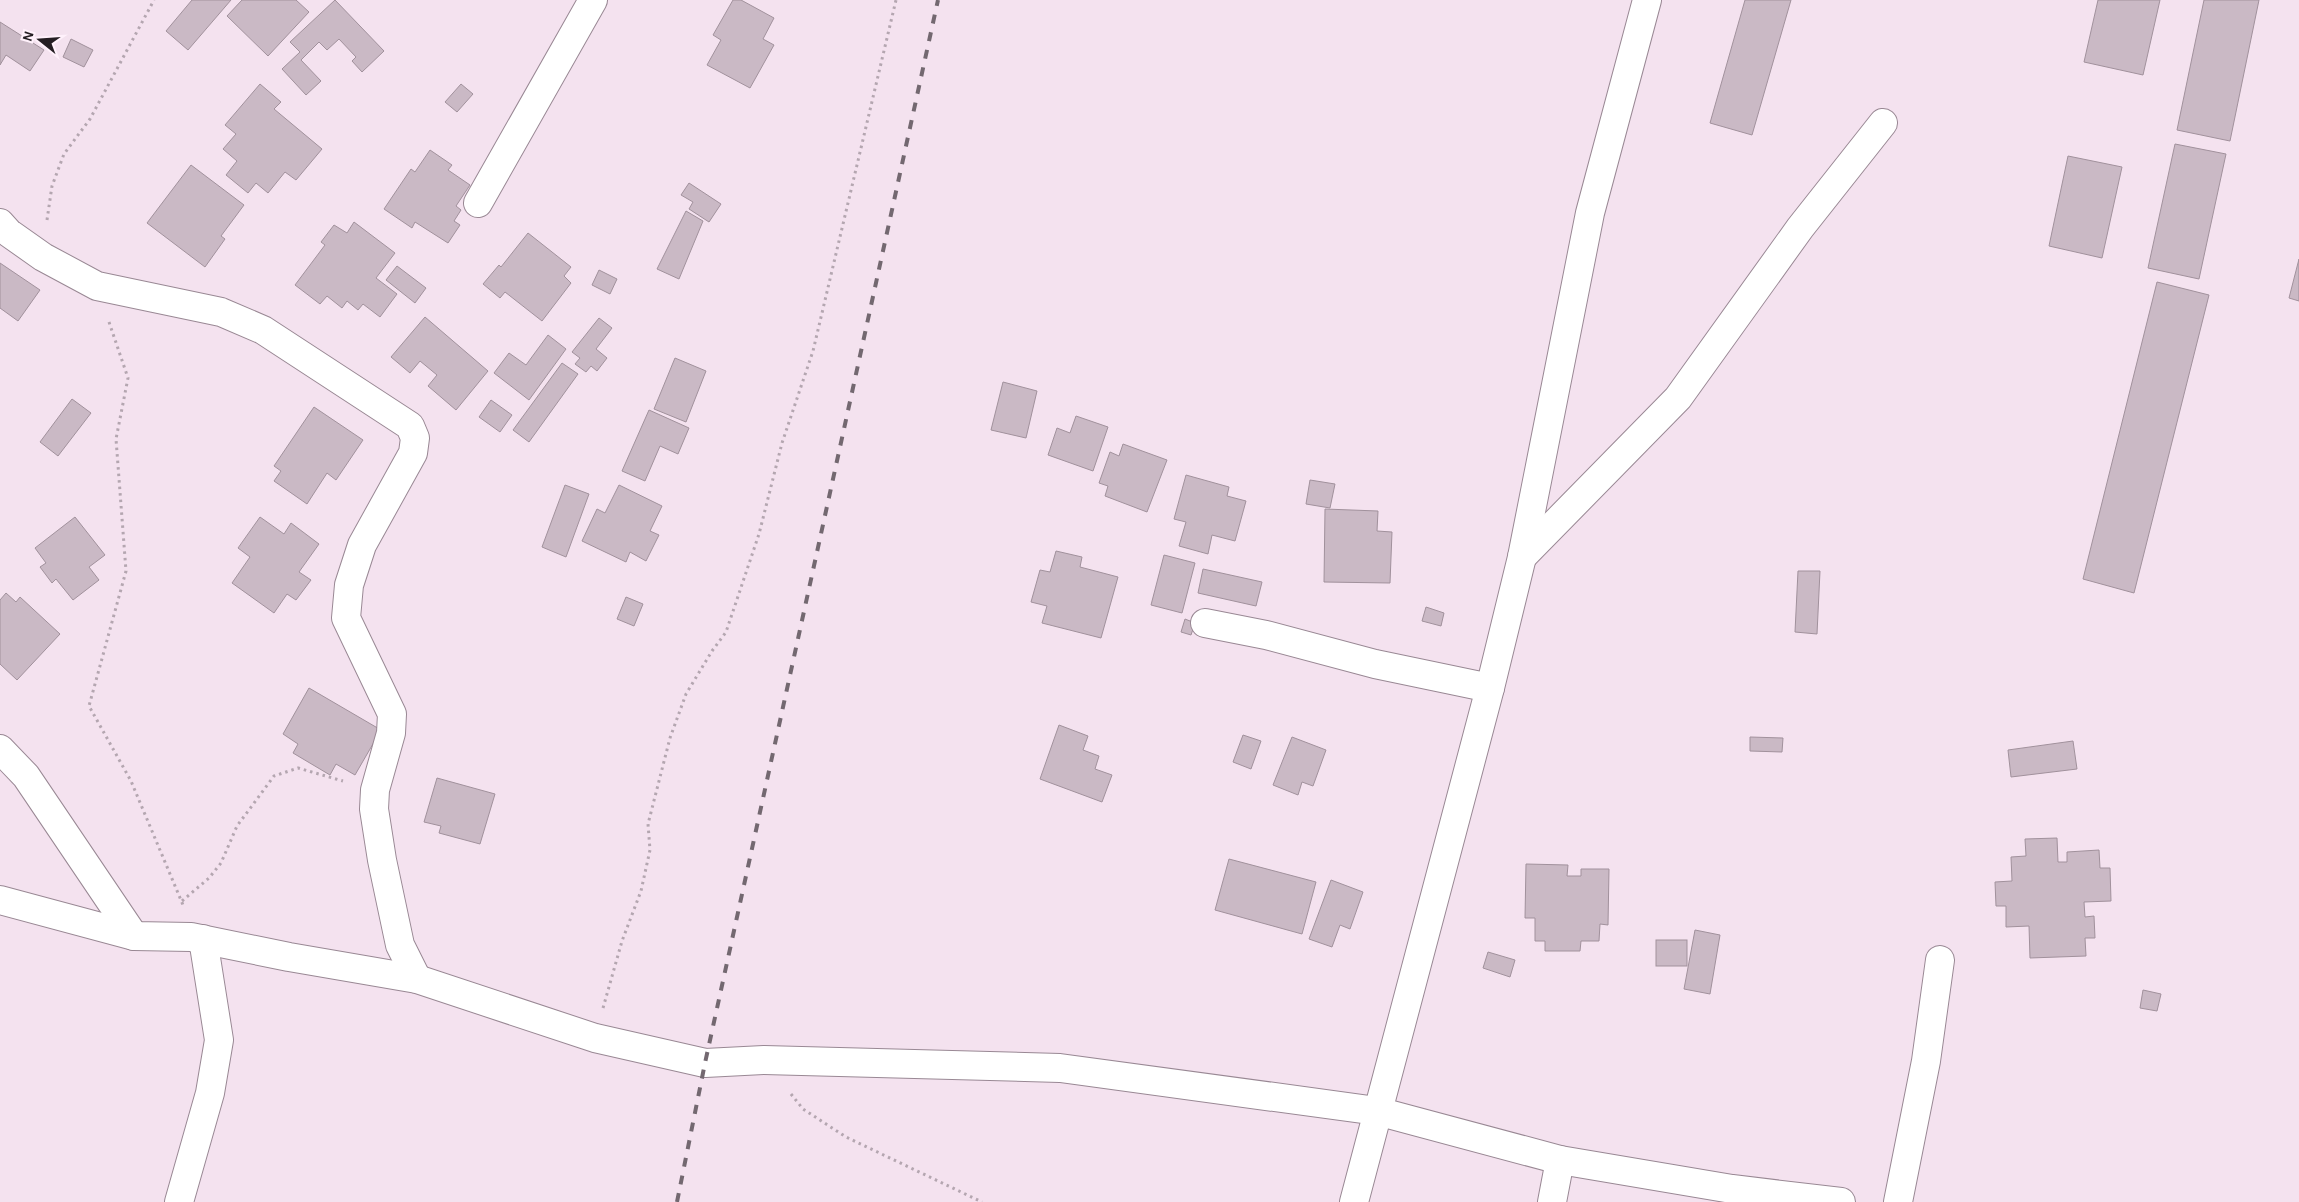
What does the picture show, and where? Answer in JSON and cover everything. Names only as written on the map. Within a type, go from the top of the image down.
[{"type":"street","points":[[478,203],[593,0]]},
{"type":"street","points":[[1354,1202],[1490,688],[1522,557],[1590,213],[1646,0]]},
{"type":"street","points":[[1522,557],[1678,398],[1800,228],[1883,123]]},
{"type":"street","points":[[0,223],[9,233],[43,257],[97,286],[221,312],[263,330],[410,426],[415,438],[413,453],[362,545],[350,584],[346,618],[392,714],[391,733],[375,790],[374,809],[382,860],[400,945],[417,979]]},
{"type":"street","points":[[1204,623],[1266,635],[1375,664],[1490,688]]},
{"type":"street","points":[[0,749],[26,776],[134,936]]},
{"type":"street","points":[[0,900],[134,936],[197,938],[289,957],[417,979],[595,1038],[705,1063],[764,1060],[1060,1068],[1377,1111],[1560,1160],[1732,1189],[1841,1202]]},
{"type":"street","points":[[179,1202],[210,1093],[219,1040],[197,938]]},
{"type":"street","points":[[1898,1202],[1926,1061],[1940,960]]},
{"type":"street","points":[[1552,1202],[1560,1160]]},
{"type":"path","points":[[43,257],[52,186],[64,154],[90,118],[154,0]]},
{"type":"path","points":[[595,1038],[622,942],[641,891],[650,850],[648,824],[670,738],[686,694],[726,632],[759,534],[782,443],[813,351],[896,0]]},
{"type":"path","points":[[97,286],[128,378],[116,439],[126,571],[89,706],[131,781],[197,938]]},
{"type":"path","points":[[182,901],[209,878],[221,863],[236,826],[274,776],[298,768],[375,790]]},
{"type":"path","points":[[764,1060],[810,1114],[846,1137],[982,1202]]},
{"type":"building","points":[[192,0],[231,0],[188,50],[166,31]]},
{"type":"building","points":[[242,0],[296,0],[309,12],[268,56],[227,16]]},
{"type":"building","points":[[335,0],[384,51],[362,72],[352,61],[356,57],[339,39],[327,50],[319,42],[301,60],[321,81],[306,95],[282,69],[300,52],[290,42]]},
{"type":"building","points":[[733,0],[741,0],[774,18],[763,39],[774,45],[750,88],[707,65],[721,40],[713,35]]},
{"type":"building","points":[[1745,0],[1791,0],[1752,135],[1710,123]]},
{"type":"building","points":[[2098,0],[2160,0],[2143,75],[2084,62]]},
{"type":"building","points":[[2204,0],[2259,0],[2230,141],[2177,130]]},
{"type":"building","points":[[0,22],[44,50],[30,71],[6,55],[0,65]]},
{"type":"building","points":[[71,39],[93,50],[84,67],[63,57]]},
{"type":"building","points":[[260,84],[281,102],[274,109],[322,149],[296,180],[285,172],[268,193],[256,183],[248,193],[226,175],[237,161],[223,149],[236,134],[225,125]]},
{"type":"building","points":[[461,84],[473,94],[457,112],[445,102]]},
{"type":"building","points":[[2175,144],[2226,154],[2199,279],[2148,268]]},
{"type":"building","points":[[430,150],[452,165],[448,170],[470,185],[456,206],[461,210],[454,221],[460,225],[448,243],[415,222],[412,228],[384,209],[411,169],[415,172]]},
{"type":"building","points":[[2068,156],[2122,167],[2102,258],[2049,246]]},
{"type":"building","points":[[191,165],[244,205],[221,236],[225,239],[205,267],[147,223]]},
{"type":"building","points":[[689,183],[721,204],[709,222],[689,209],[693,202],[681,195]]},
{"type":"building","points":[[686,211],[703,221],[679,279],[657,269]]},
{"type":"building","points":[[354,222],[395,253],[376,278],[397,294],[380,317],[363,304],[358,310],[347,301],[342,308],[327,296],[320,304],[295,285],[325,245],[321,242],[334,225],[347,233]]},
{"type":"building","points":[[528,233],[571,267],[564,276],[571,283],[542,321],[505,292],[500,298],[483,284],[499,265],[501,267]]},
{"type":"building","points":[[2299,259],[2299,301],[2289,298]]},
{"type":"building","points":[[0,263],[40,290],[18,321],[0,308]]},
{"type":"building","points":[[397,266],[426,288],[415,303],[386,280]]},
{"type":"building","points":[[599,270],[617,279],[610,294],[592,285]]},
{"type":"building","points":[[2157,282],[2209,295],[2134,593],[2083,579]]},
{"type":"building","points":[[425,317],[488,371],[456,410],[428,386],[437,375],[420,361],[410,373],[391,357]]},
{"type":"building","points":[[599,318],[612,328],[596,349],[607,358],[597,371],[591,366],[586,372],[575,364],[580,358],[572,352]]},
{"type":"building","points":[[548,335],[566,349],[529,400],[494,373],[509,353],[526,365]]},
{"type":"building","points":[[675,358],[706,371],[686,422],[654,409]]},
{"type":"building","points":[[562,363],[578,374],[529,442],[513,430]]},
{"type":"building","points":[[1003,382],[1037,391],[1026,438],[991,430]]},
{"type":"building","points":[[72,399],[91,413],[58,456],[40,442]]},
{"type":"building","points":[[491,400],[512,415],[500,432],[479,417]]},
{"type":"building","points":[[314,407],[363,440],[336,480],[327,473],[307,504],[274,481],[281,471],[274,466]]},
{"type":"building","points":[[649,410],[689,428],[678,454],[660,446],[645,481],[622,471]]},
{"type":"building","points":[[1076,416],[1108,427],[1093,471],[1048,455],[1057,428],[1070,433]]},
{"type":"building","points":[[1123,444],[1167,460],[1147,512],[1105,496],[1108,486],[1099,483],[1110,452],[1119,456]]},
{"type":"building","points":[[1186,475],[1229,487],[1227,496],[1246,501],[1235,541],[1212,535],[1208,554],[1179,546],[1186,522],[1174,519]]},
{"type":"building","points":[[1310,480],[1335,484],[1330,508],[1306,504]]},
{"type":"building","points":[[565,485],[589,494],[566,557],[542,547]]},
{"type":"building","points":[[619,485],[662,506],[650,531],[659,535],[646,561],[630,552],[626,562],[582,541],[597,509],[605,513]]},
{"type":"building","points":[[1325,509],[1378,511],[1377,531],[1392,532],[1390,583],[1324,582]]},
{"type":"building","points":[[75,517],[105,555],[89,567],[99,580],[73,600],[56,579],[52,583],[40,567],[46,563],[35,548]]},
{"type":"building","points":[[260,517],[284,534],[291,523],[319,544],[299,572],[311,580],[296,600],[287,594],[274,613],[232,583],[250,557],[238,548]]},
{"type":"building","points":[[1056,551],[1082,557],[1080,567],[1118,577],[1101,638],[1042,623],[1047,606],[1031,602],[1040,570],[1050,572]]},
{"type":"building","points":[[1164,555],[1195,563],[1182,613],[1151,605]]},
{"type":"building","points":[[1203,569],[1262,582],[1256,606],[1198,593]]},
{"type":"building","points":[[1798,571],[1820,571],[1817,634],[1795,632]]},
{"type":"building","points":[[6,593],[16,602],[20,597],[60,634],[17,680],[0,664],[0,600]]},
{"type":"building","points":[[626,597],[643,604],[634,626],[617,619]]},
{"type":"building","points":[[1426,607],[1444,613],[1441,626],[1422,621]]},
{"type":"building","points":[[1185,619],[1195,623],[1191,635],[1181,632]]},
{"type":"building","points":[[309,688],[381,730],[355,775],[336,764],[330,775],[293,753],[298,744],[283,734]]},
{"type":"building","points":[[1059,725],[1088,736],[1083,750],[1099,756],[1095,769],[1112,775],[1102,802],[1040,779]]},
{"type":"building","points":[[1243,735],[1261,741],[1251,769],[1233,762]]},
{"type":"building","points":[[1292,737],[1326,750],[1313,786],[1302,782],[1298,795],[1273,785]]},
{"type":"building","points":[[1750,737],[1783,738],[1782,752],[1750,751]]},
{"type":"building","points":[[2073,741],[2077,769],[2011,777],[2008,750]]},
{"type":"building","points":[[437,778],[495,794],[480,844],[439,833],[441,826],[424,822]]},
{"type":"building","points":[[2057,838],[2058,862],[2067,862],[2067,852],[2099,850],[2100,868],[2110,868],[2111,901],[2084,902],[2085,917],[2094,916],[2095,938],[2085,938],[2086,956],[2030,958],[2029,926],[2006,927],[2006,906],[1996,906],[1995,882],[2012,881],[2011,857],[2026,856],[2025,839]]},
{"type":"building","points":[[1229,859],[1316,882],[1302,934],[1215,910]]},
{"type":"building","points":[[1526,864],[1568,865],[1567,876],[1581,876],[1581,869],[1609,869],[1608,925],[1600,924],[1599,941],[1581,941],[1580,951],[1545,951],[1545,941],[1535,941],[1535,918],[1525,918]]},
{"type":"building","points":[[1331,880],[1363,892],[1350,929],[1340,925],[1332,947],[1309,939]]},
{"type":"building","points":[[1695,930],[1720,935],[1710,994],[1684,989]]},
{"type":"building","points":[[1656,940],[1687,940],[1687,966],[1656,966]]},
{"type":"building","points":[[1488,952],[1515,960],[1510,977],[1483,968]]},
{"type":"building","points":[[2143,990],[2161,994],[2157,1011],[2140,1008]]},
{"type":"railway","points":[[677,1202],[705,1063],[938,0]]}]
